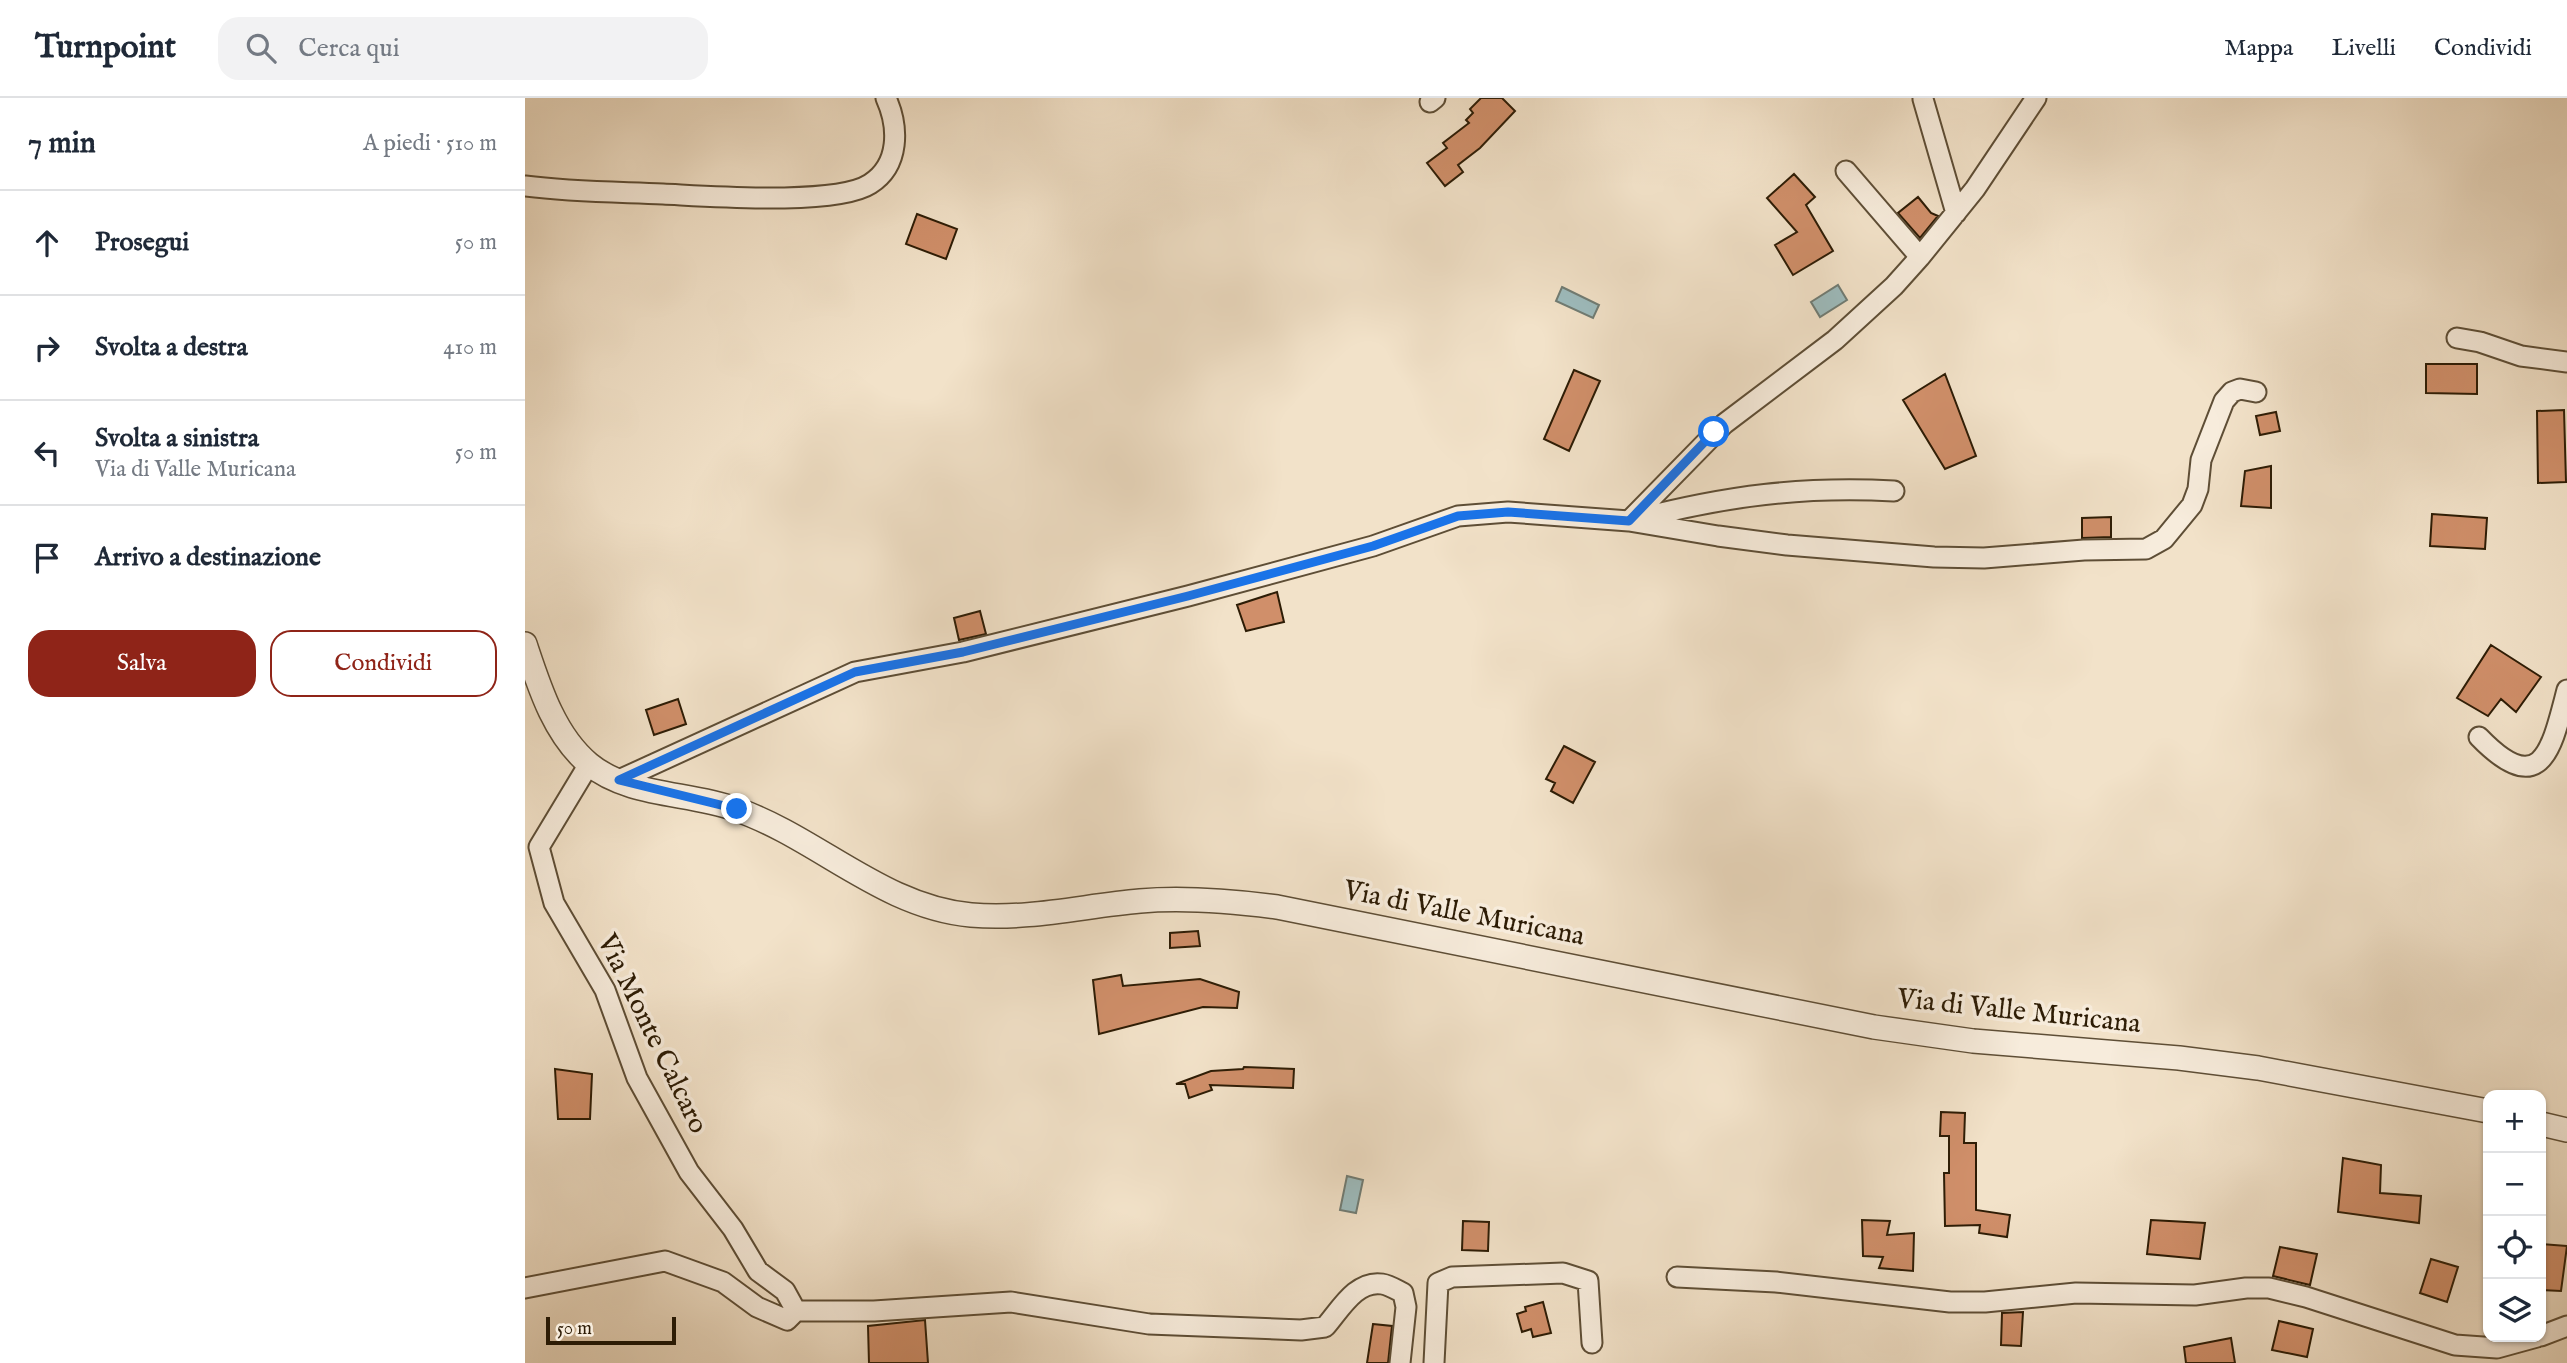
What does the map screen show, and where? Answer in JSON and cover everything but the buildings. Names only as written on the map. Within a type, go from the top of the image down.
[{"type":"street","points":[[525,186],[591,192],[747,197],[804,196],[856,190],[868,186],[879,177],[893,152],[895,130],[886,98]]},
{"type":"street","points":[[1629,521],[1724,424],[1842,334],[1920,257],[1988,172],[2036,98]]},
{"type":"street","points":[[1923,99],[1956,213]]},
{"type":"street","points":[[1846,171],[1920,257]]},
{"type":"street","points":[[2457,338],[2480,342],[2521,356],[2567,362]]},
{"type":"street","points":[[619,780],[855,672],[949,656],[1148,607],[1363,549],[1458,516],[1508,512],[1629,521],[1718,537],[1787,545],[1953,558],[2146,549],[2164,539],[2192,505],[2198,489],[2201,460],[2224,401],[2240,389],[2256,392]]},
{"type":"street","points":[[1629,521],[1714,500],[1766,493],[1814,489],[1894,491]]},
{"type":"street","name":"Via di Valle Muricana","points":[[525,644],[553,716],[569,743],[589,764],[619,780],[737,809],[787,833],[897,894],[920,904],[951,912],[980,916],[1025,915],[1138,901],[1186,899],[1269,906],[1874,1027],[1973,1041],[2179,1058],[2258,1068],[2483,1110]]},
{"type":"street","points":[[2479,737],[2509,762],[2521,766],[2537,763],[2546,755],[2555,738],[2567,690]]},
{"type":"street","name":"Via Monte Calcaro","points":[[589,764],[539,847],[554,903],[605,990],[636,1078],[689,1172],[733,1229],[758,1271],[785,1291],[796,1311]]},
{"type":"street","points":[[2546,1125],[2567,1130]]},
{"type":"street","points":[[525,1287],[664,1261],[723,1282],[757,1307],[787,1321],[796,1311],[874,1311],[1011,1302],[1149,1324],[1301,1330],[1325,1327],[1357,1289],[1366,1285],[1383,1284],[1403,1293],[1406,1307],[1400,1363]]},
{"type":"street","points":[[1434,1363],[1438,1283],[1452,1277],[1563,1273],[1588,1281],[1592,1343]]},
{"type":"street","points":[[1677,1277],[1766,1281],[1950,1302],[1985,1302],[2076,1293],[2195,1295],[2246,1288],[2269,1288],[2306,1297],[2455,1345],[2497,1348],[2518,1342]]},
{"type":"street","points":[[2546,1334],[2567,1326]]},
{"type":"water","points":[[1838,285],[1847,300],[1820,317],[1811,302]]},
{"type":"water","points":[[1562,287],[1599,305],[1593,318],[1556,301]]},
{"type":"water","points":[[1347,1176],[1363,1180],[1356,1213],[1340,1210]]},
{"type":"route","points":[[737,809],[619,780],[855,672],[963,652],[1188,596],[1373,546],[1458,516],[1508,512],[1629,521],[1714,432]]}]
